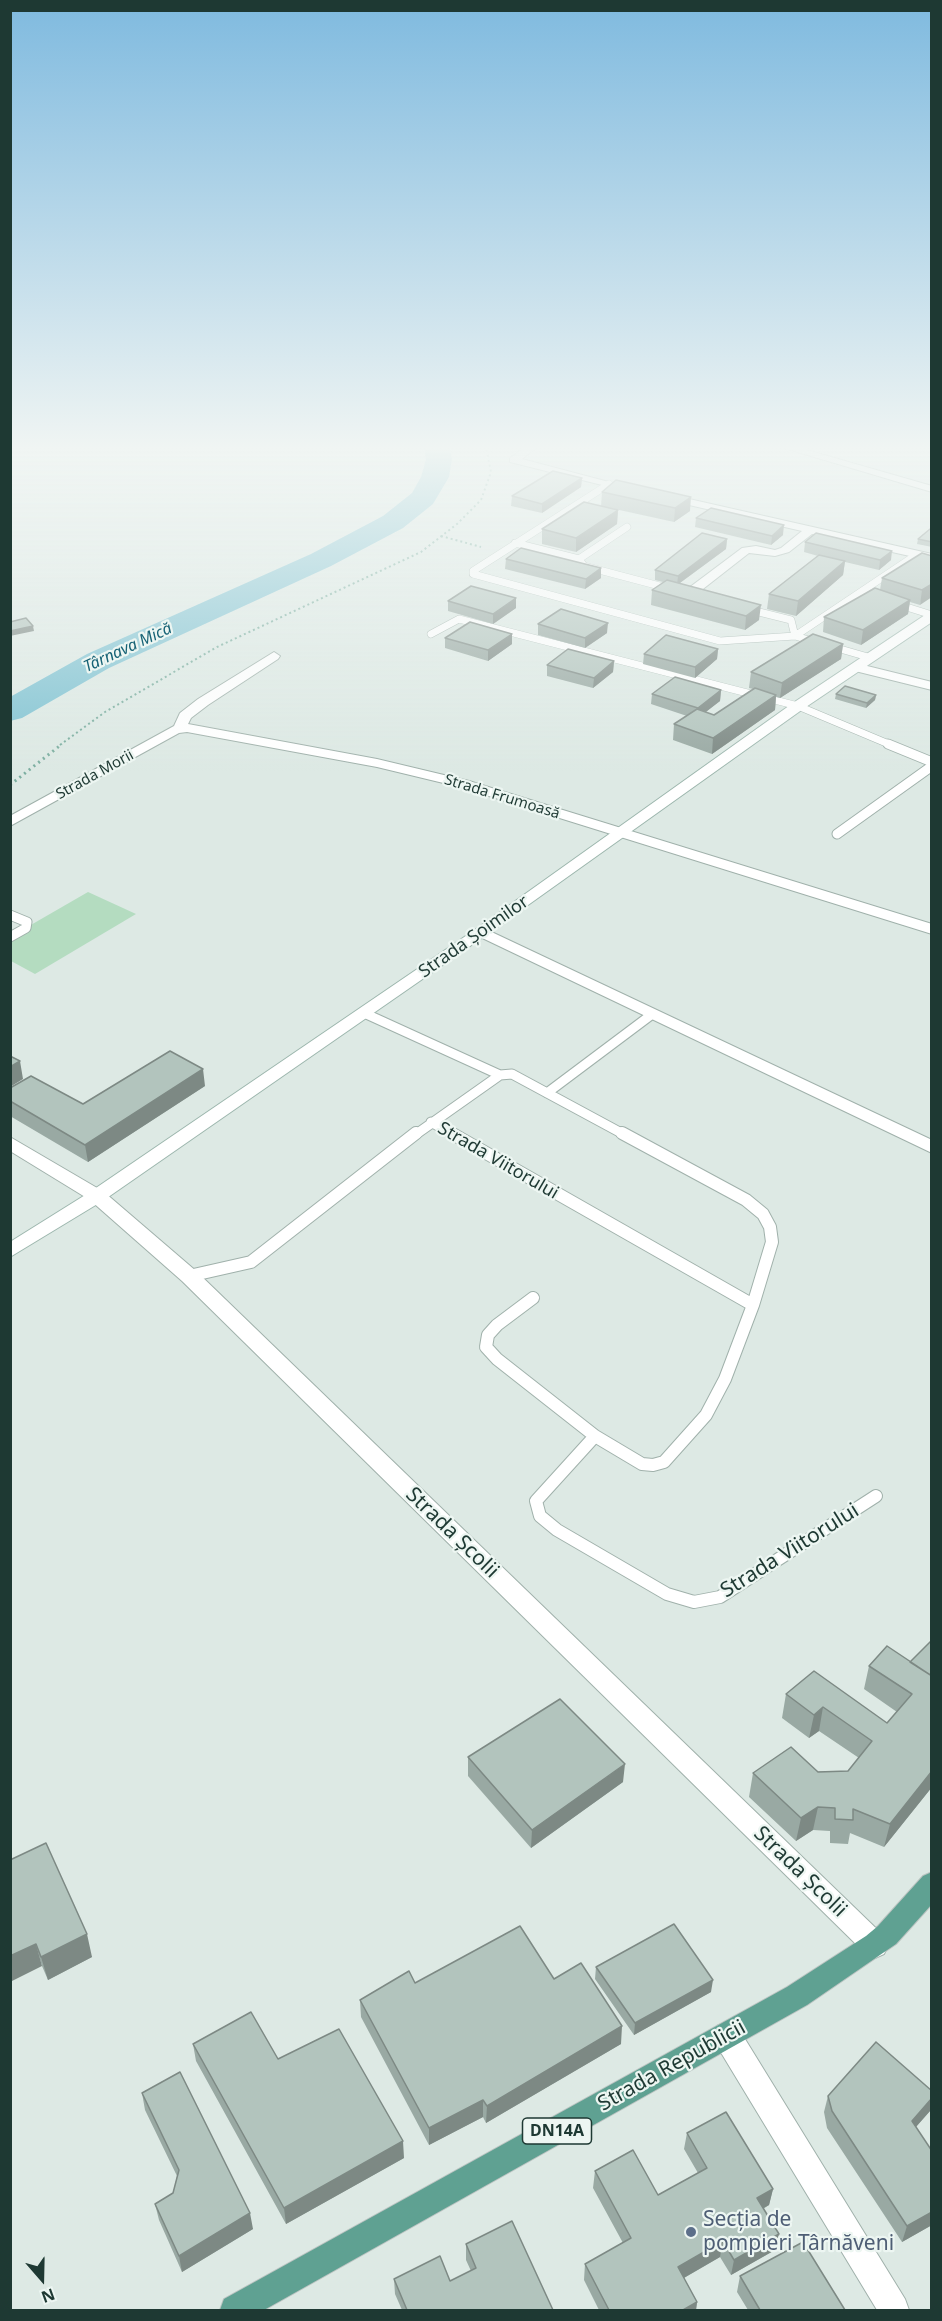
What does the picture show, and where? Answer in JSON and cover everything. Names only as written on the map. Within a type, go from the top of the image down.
[{"type":"main road","name":"Strada Republicii","points":[[235,2310],[796,1996],[875,1945],[893,1929],[932,1884]]},
{"type":"street","points":[[696,595],[738,556]]},
{"type":"street","name":"Strada Șoimilor","points":[[10,1251],[97,1197],[364,1013],[622,834],[798,706],[932,615]]},
{"type":"street","points":[[180,728],[185,716],[203,702],[274,656]]},
{"type":"street","points":[[855,667],[932,686]]},
{"type":"street","name":"Strada Morii","points":[[10,822],[180,728]]},
{"type":"street","name":"Strada Frumoasă","points":[[180,728],[418,772],[464,784],[932,929]]},
{"type":"street","points":[[481,932],[932,1147]]},
{"type":"street","name":"Strada Școlii","points":[[10,1143],[97,1197],[189,1276],[875,1945]]},
{"type":"street","points":[[727,2036],[894,2310]]},
{"type":"lane","points":[[495,556],[473,571],[473,574],[720,641],[795,636],[868,657]]},
{"type":"lane","points":[[568,556],[579,559],[585,566],[696,595]]},
{"type":"lane","points":[[579,559],[583,556]]},
{"type":"lane","points":[[795,636],[914,556]]},
{"type":"lane","points":[[859,593],[869,596]]},
{"type":"lane","points":[[890,602],[932,615]]},
{"type":"lane","points":[[735,605],[791,620],[795,636]]},
{"type":"lane","points":[[431,634],[459,619],[798,706],[932,764]]},
{"type":"lane","points":[[837,834],[932,764]]},
{"type":"lane","points":[[10,915],[27,922],[26,928],[10,937]]},
{"type":"lane","points":[[364,1013],[500,1075],[512,1074],[746,1200],[763,1214],[770,1227],[772,1242],[753,1305],[724,1379],[706,1415],[664,1462],[653,1465],[642,1464],[595,1436],[497,1359],[486,1347],[488,1335],[497,1325],[533,1298]]},
{"type":"lane","points":[[546,1093],[651,1015]]},
{"type":"lane","name":"Strada Viitorului","points":[[189,1276],[251,1262],[431,1122],[500,1075]]},
{"type":"lane","name":"Strada Viitorului","points":[[431,1122],[753,1305]]},
{"type":"lane","name":"Strada Viitorului","points":[[595,1436],[536,1501],[540,1516],[557,1530],[667,1594],[694,1602],[720,1596],[876,1496]]},
{"type":"path","points":[[10,785],[105,712],[217,647],[412,556]]},
{"type":"green space","points":[[88,892],[136,914],[35,974],[11,961],[10,937]]},
{"type":"building","points":[[510,556],[554,556],[601,568],[586,579],[506,559]]},
{"type":"building","points":[[672,556],[704,556],[678,576],[655,570]]},
{"type":"building","points":[[817,556],[845,561],[798,601],[769,594]]},
{"type":"building","points":[[865,556],[885,556],[880,560]]},
{"type":"building","points":[[917,556],[932,556],[932,584],[922,590],[882,578]]},
{"type":"building","points":[[667,580],[761,605],[746,616],[652,590]]},
{"type":"building","points":[[471,586],[516,598],[493,614],[448,601]]},
{"type":"building","points":[[875,588],[910,600],[863,630],[824,617]]},
{"type":"building","points":[[561,609],[608,623],[585,638],[538,624]]},
{"type":"building","points":[[26,618],[33,626],[10,631],[10,622]]},
{"type":"building","points":[[470,622],[512,634],[488,650],[445,638]]},
{"type":"building","points":[[813,634],[843,644],[782,683],[751,672]]},
{"type":"building","points":[[666,635],[718,649],[695,667],[644,654]]},
{"type":"building","points":[[568,649],[614,661],[594,678],[547,665]]},
{"type":"building","points":[[675,677],[721,690],[698,708],[652,694]]},
{"type":"building","points":[[845,686],[876,695],[867,703],[836,694]]},
{"type":"building","points":[[755,688],[776,695],[713,738],[674,724],[697,709],[714,715]]},
{"type":"building","points":[[170,1051],[203,1069],[85,1145],[10,1101],[10,1088],[31,1076],[83,1104]]},
{"type":"building","points":[[10,1056],[20,1061],[10,1067]]},
{"type":"building","points":[[932,1640],[932,1676],[910,1662]]},
{"type":"building","points":[[887,1646],[932,1676],[932,1771],[890,1824],[853,1809],[853,1820],[835,1819],[835,1808],[818,1807],[801,1818],[753,1773],[791,1747],[818,1772],[848,1771],[872,1741],[823,1707],[814,1715],[786,1694],[814,1671],[887,1723],[912,1694],[869,1666]]},
{"type":"building","points":[[560,1699],[625,1764],[532,1830],[468,1757]]},
{"type":"building","points":[[46,1843],[87,1934],[41,1957],[36,1944],[10,1956],[10,1860]]},
{"type":"building","points":[[674,1924],[713,1980],[635,2023],[596,1967]]},
{"type":"building","points":[[520,1926],[554,1979],[581,1963],[622,2026],[487,2106],[483,2100],[429,2128],[360,2000],[409,1971],[415,1983]]},
{"type":"building","points":[[251,2012],[278,2059],[339,2029],[403,2141],[284,2208],[193,2044]]},
{"type":"building","points":[[876,2042],[932,2091],[932,2098],[912,2121],[932,2151],[932,2212],[907,2226],[832,2111],[828,2096]]},
{"type":"building","points":[[180,2072],[250,2213],[179,2256],[155,2204],[173,2193],[179,2170],[142,2093]]},
{"type":"building","name":"Secția de pompieri Târnăveni","points":[[726,2112],[773,2189],[757,2198],[779,2234],[734,2260],[723,2241],[678,2267],[697,2302],[683,2310],[609,2310],[585,2264],[631,2238],[595,2171],[633,2150],[658,2195],[707,2168],[687,2133]]},
{"type":"building","points":[[512,2221],[553,2310],[407,2310],[394,2279],[440,2256],[450,2281],[476,2268],[466,2244]]},
{"type":"building","points":[[803,2242],[845,2310],[760,2310],[740,2276]]},
{"type":"waterway","name":"Târnava Mică","points":[[10,711],[98,661],[328,556]]},
{"type":"place","name":"Secția de pompieri Târnăveni","points":[[691,2232]]}]
